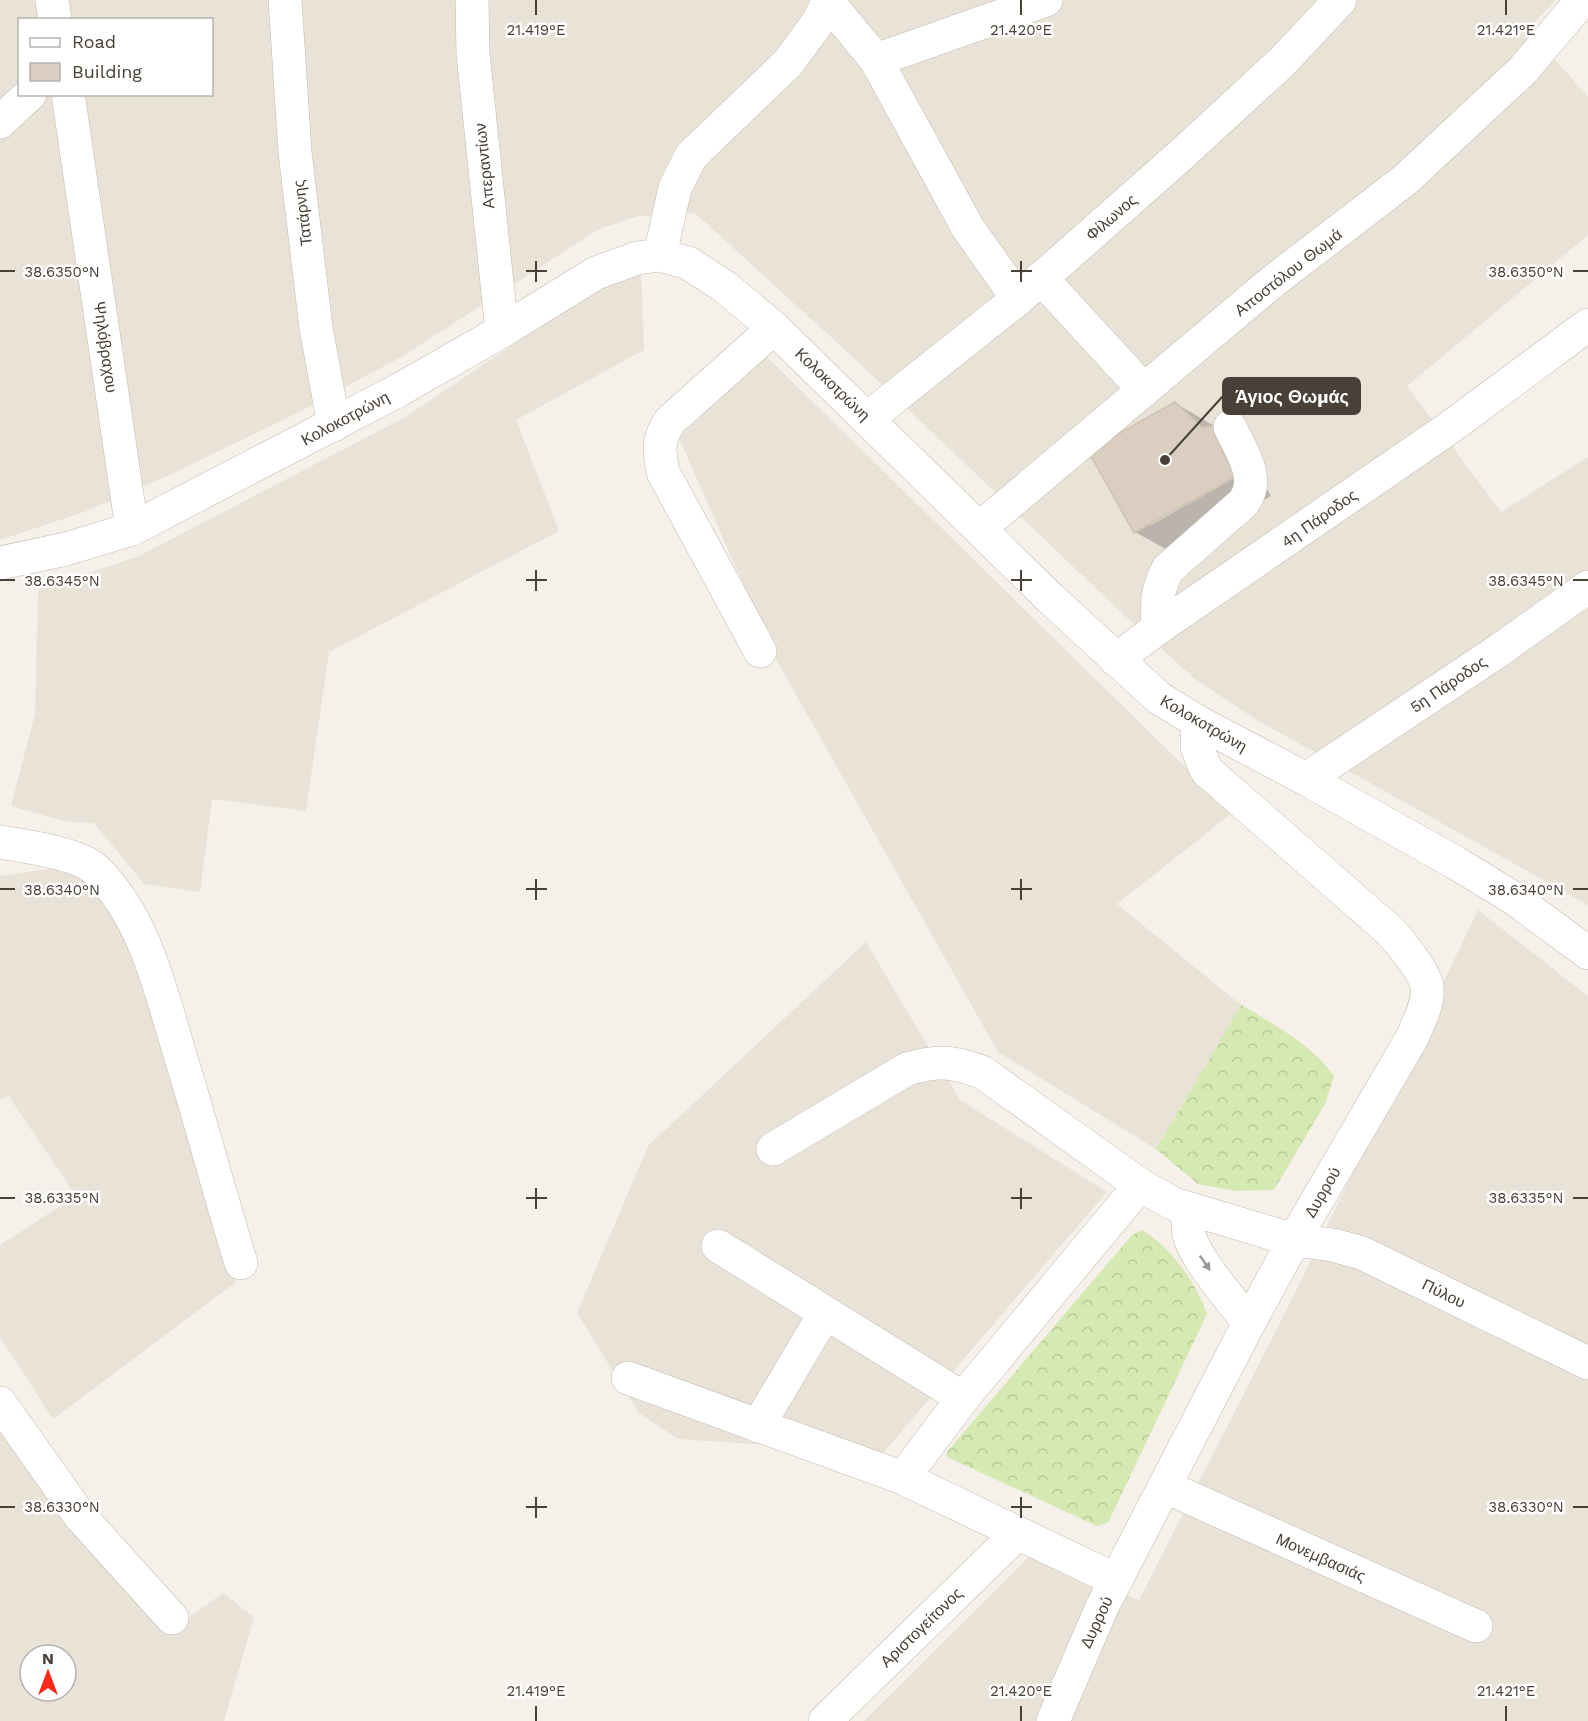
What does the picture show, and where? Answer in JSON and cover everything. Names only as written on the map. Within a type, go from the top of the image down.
[{"type":"street","points":[[52,0],[56,18]]},
{"type":"street","name":"Τατάρνης","points":[[285,0],[294,152],[316,328],[334,425]]},
{"type":"street","name":"Απεραντίων","points":[[472,0],[473,54],[502,331]]},
{"type":"street","points":[[876,60],[1046,0]]},
{"type":"street","name":"Φίλωνος","points":[[868,418],[1030,289],[1283,61],[1340,0]]},
{"type":"street","name":"Αποστόλου Θωμά","points":[[980,528],[1272,282],[1406,180],[1523,70],[1582,0]]},
{"type":"street","points":[[660,255],[675,189],[690,156],[788,63],[818,22],[829,1],[876,60],[968,228],[1030,289],[1144,390]]},
{"type":"street","points":[[0,122],[28,96]]},
{"type":"street","name":"Ψηλόβραχου","points":[[68,96],[132,529]]},
{"type":"street","name":"Κολοκοτρώνη","points":[[0,563],[66,549],[132,529],[334,425],[502,331],[603,270],[637,258],[660,255],[688,263],[705,273],[774,328],[1116,660],[1159,698],[1197,722],[1306,779],[1456,863],[1583,940]]},
{"type":"street","name":"4η Πάροδος","points":[[1116,660],[1158,628],[1439,435],[1588,325]]},
{"type":"street","points":[[760,651],[663,471],[660,452],[662,434],[670,422],[774,328]]},
{"type":"street","points":[[1158,628],[1157,595],[1168,569],[1243,503],[1249,495],[1252,484],[1250,470],[1230,427]]},
{"type":"street","name":"5η Πάροδος","points":[[1306,779],[1498,651],[1588,587]]},
{"type":"street","name":"Δυρρού","points":[[1053,1721],[1084,1647],[1116,1580],[1249,1323],[1294,1240],[1412,1038],[1424,1006],[1427,987],[1407,952],[1390,931],[1206,770],[1197,747],[1197,722]]},
{"type":"street","points":[[0,842],[46,850],[83,861],[95,868],[134,920],[158,982],[241,1263]]},
{"type":"street","name":"Πύλου","points":[[773,1149],[907,1069],[931,1062],[958,1064],[982,1072],[1140,1185],[1174,1204],[1294,1240],[1333,1245],[1362,1253],[1588,1363]]},
{"type":"street","points":[[903,1478],[963,1398],[1140,1185]]},
{"type":"street","points":[[1188,1209],[1189,1232],[1193,1245],[1249,1323]]},
{"type":"street","points":[[718,1246],[963,1398]]},
{"type":"street","points":[[758,1426],[825,1313]]},
{"type":"street","points":[[628,1378],[903,1478],[1116,1580]]},
{"type":"street","points":[[0,1403],[80,1516],[172,1618]]},
{"type":"street","name":"Μονεμβασιάς","points":[[1166,1487],[1476,1626]]},
{"type":"street","name":"Αριστογείτονος","points":[[825,1721],[1017,1534]]},
{"type":"shaded area","points":[[0,0],[1556,0],[1528,29],[1588,97],[1588,235],[1407,386],[1501,512],[1588,457],[1588,905],[1257,720],[1195,679],[1123,614],[856,360],[695,213],[638,216],[599,229],[403,356],[301,411],[172,474],[84,512],[0,540]]},
{"type":"shaded area","points":[[641,269],[644,350],[516,420],[559,531],[329,652],[306,811],[212,799],[200,892],[144,884],[94,823],[63,821],[11,806],[35,714],[38,590],[139,556],[402,419],[612,279]]},
{"type":"shaded area","points":[[765,355],[1232,813],[1117,904],[1241,1005],[1156,1149],[998,1052],[777,661],[679,438]]},
{"type":"shaded area","points":[[76,865],[126,923],[188,1136],[236,1282],[53,1419],[0,1337],[0,1245],[76,1196],[8,1095],[0,1100],[0,876]]},
{"type":"shaded area","points":[[1478,910],[1588,996],[1588,1721],[864,1721],[1032,1554],[1139,1600],[1296,1291]]},
{"type":"shaded area","points":[[866,942],[960,1100],[1107,1192],[883,1453],[678,1439],[639,1413],[577,1313],[648,1146]]},
{"type":"shaded area","points":[[0,1420],[168,1633],[223,1593],[254,1617],[224,1721],[0,1721]]},
{"type":"green space","points":[[1241,1005],[1304,1045],[1334,1076],[1325,1104],[1274,1190],[1235,1191],[1198,1184],[1156,1149]]},
{"type":"green space","points":[[1142,1230],[1163,1246],[1181,1267],[1196,1290],[1207,1314],[1108,1523],[1097,1526],[947,1457],[947,1452],[1132,1235]]},
{"type":"building","points":[[1175,402],[1202,427],[1213,426],[1221,432],[1222,451],[1236,476],[1134,533],[1088,451]]},
{"type":"place","name":"Άγιος Θωμάς","points":[[1165,460]]}]
